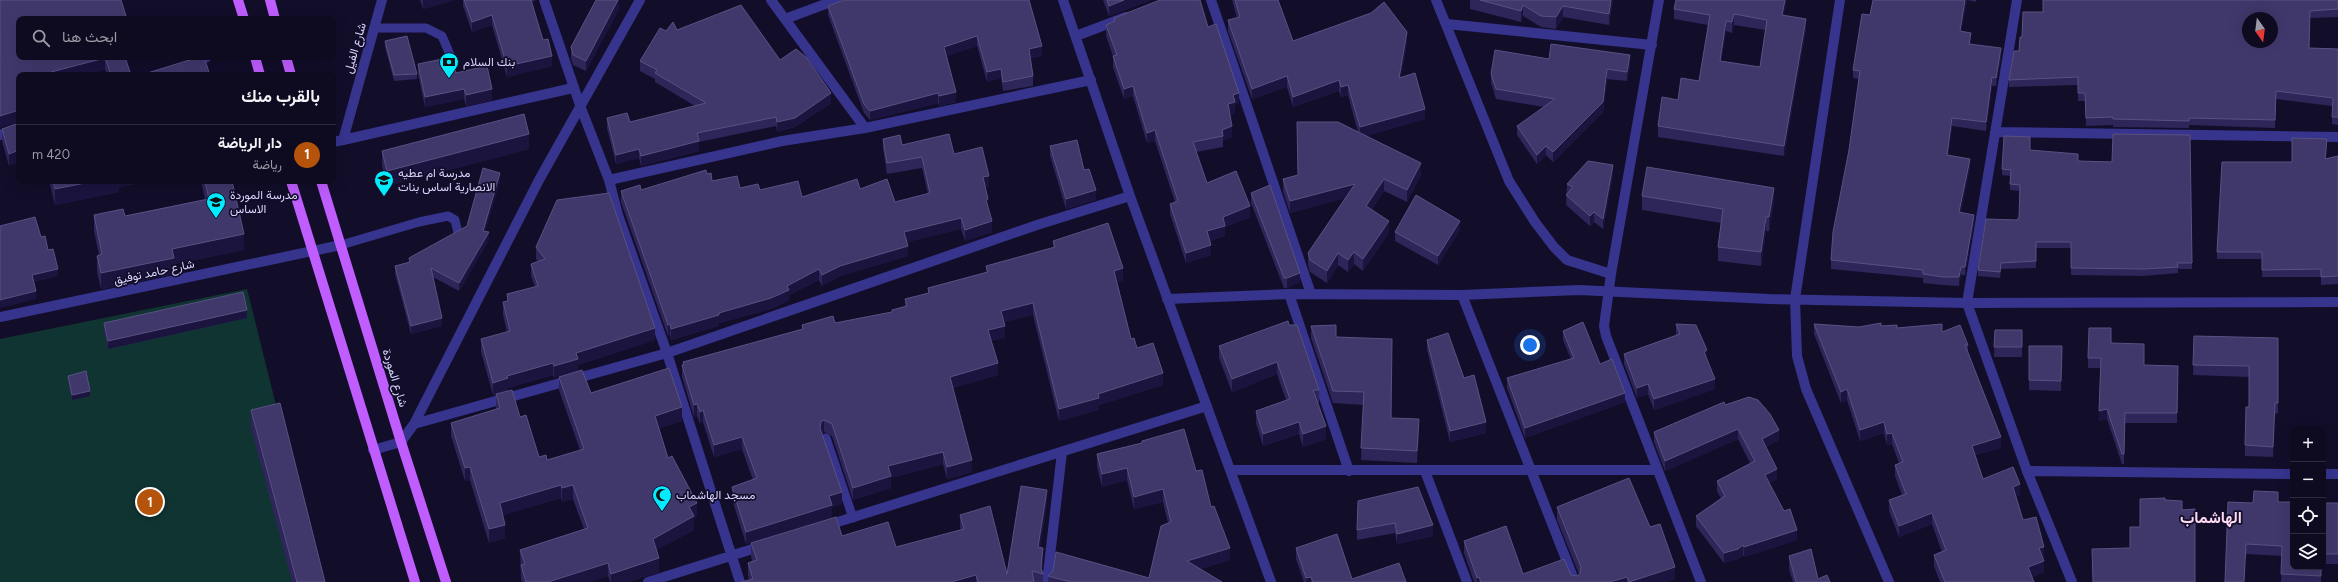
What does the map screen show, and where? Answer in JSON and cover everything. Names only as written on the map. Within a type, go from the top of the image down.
[{"type":"main road","points":[[238,0],[243,16]]},
{"type":"main road","points":[[270,0],[274,16]]},
{"type":"main road","points":[[256,60],[259,72]]},
{"type":"main road","points":[[287,60],[290,72]]},
{"type":"main road","points":[[292,184],[415,582]]},
{"type":"main road","name":"شارع الموردة","points":[[322,184],[401,442],[446,582]]},
{"type":"street","name":"شارع الفيل","points":[[338,141],[382,0]]},
{"type":"street","points":[[544,0],[573,88],[609,180],[618,214],[667,352],[740,582]]},
{"type":"street","points":[[374,450],[401,442],[414,424],[539,180],[581,108],[640,0]]},
{"type":"street","points":[[771,0],[865,128]]},
{"type":"street","points":[[785,19],[836,0]]},
{"type":"street","points":[[1063,0],[1130,196],[1231,470],[1270,581]]},
{"type":"street","points":[[1211,0],[1311,294]]},
{"type":"street","points":[[1659,0],[1608,290],[1604,326],[1606,336],[1701,582]]},
{"type":"street","points":[[1840,0],[1795,299],[1797,356],[1806,389],[1889,582]]},
{"type":"street","points":[[2017,0],[1968,303],[2028,472],[2072,582]]},
{"type":"street","points":[[1438,1],[1509,181],[1535,222],[1554,247],[1567,260],[1611,274]]},
{"type":"street","points":[[1076,36],[1134,14]]},
{"type":"street","points":[[1447,24],[1652,45]]},
{"type":"street","points":[[180,67],[199,60]]},
{"type":"street","points":[[609,180],[782,141],[865,128],[1091,80]]},
{"type":"street","points":[[338,141],[573,88]]},
{"type":"street","points":[[0,135],[16,129]]},
{"type":"street","points":[[1995,132],[2338,137]]},
{"type":"street","points":[[414,424],[667,352],[1037,225],[1130,196]]},
{"type":"street","name":"شارع حامد توفيق","points":[[0,317],[314,252],[341,245]]},
{"type":"street","points":[[1167,298],[1289,294],[1462,294],[1608,290],[1795,299],[1968,303],[2338,302]]},
{"type":"street","points":[[1289,294],[1349,471]]},
{"type":"street","points":[[1462,294],[1575,582]]},
{"type":"street","points":[[816,530],[1207,406]]},
{"type":"street","points":[[1047,582],[1062,452]]},
{"type":"street","points":[[1231,470],[1657,470]]},
{"type":"street","points":[[1425,471],[1467,582]]},
{"type":"street","points":[[2028,472],[2290,474]]},
{"type":"street","points":[[2326,474],[2338,474]]},
{"type":"street","points":[[648,582],[770,544]]},
{"type":"lane","points":[[374,28],[426,28],[442,36],[451,58]]},
{"type":"lane","points":[[341,245],[419,222],[448,216],[455,220],[458,233]]},
{"type":"lane","points":[[826,438],[853,518]]},
{"type":"green space","points":[[247,289],[320,582],[0,582],[0,339]]},
{"type":"building","points":[[0,0],[121,0],[126,16],[16,16],[16,60],[97,60],[51,72],[16,72],[16,111],[0,116]]},
{"type":"building","points":[[464,0],[531,0],[543,40],[548,39],[552,56],[507,66],[492,15],[472,22]]},
{"type":"building","points":[[596,0],[618,0],[586,61],[573,55],[571,47]]},
{"type":"building","points":[[844,0],[1029,0],[1042,46],[1029,49],[1033,76],[1003,82],[1001,69],[987,72],[977,36],[944,47],[956,92],[939,96],[938,93],[870,111],[864,104],[828,6]]},
{"type":"building","points":[[1107,0],[1124,0],[1109,6]]},
{"type":"building","points":[[1160,0],[1200,0],[1208,27],[1216,24],[1239,93],[1233,95],[1235,102],[1228,104],[1232,126],[1222,130],[1223,136],[1193,142],[1207,183],[1236,171],[1250,206],[1223,217],[1225,226],[1207,231],[1211,245],[1186,253],[1170,204],[1178,201],[1155,130],[1147,133],[1133,86],[1124,89],[1113,56],[1117,55],[1106,25],[1115,21],[1114,18]]},
{"type":"building","points":[[1235,0],[1278,0],[1293,41],[1371,13],[1384,2],[1407,32],[1399,78],[1415,73],[1425,109],[1360,127],[1348,85],[1341,87],[1339,80],[1293,97],[1287,76],[1252,89],[1228,20],[1240,17]]},
{"type":"building","points":[[1480,0],[1611,0],[1609,14],[1563,6],[1556,17],[1541,16],[1523,5],[1521,11]]},
{"type":"building","points":[[1676,0],[1785,0],[1782,15],[1806,19],[1784,146],[1658,126],[1662,97],[1678,100],[1681,78],[1699,81],[1710,15],[1674,9]],"holes":[[[1734,14],[1767,20],[1760,67],[1720,61],[1726,21],[1732,22]]]},
{"type":"building","points":[[1873,0],[1965,0],[1960,31],[1971,33],[1969,44],[2001,48],[1996,78],[1992,77],[1986,122],[1952,118],[1947,155],[1970,159],[1959,212],[1974,215],[1965,267],[1961,267],[1959,277],[1943,277],[1923,274],[1923,270],[1831,260],[1833,232],[1849,150],[1860,71],[1853,70],[1862,14],[1870,15]]},
{"type":"building","points":[[2043,0],[2338,0],[2338,9],[2310,11],[2309,48],[2338,49],[2338,117],[2332,117],[2333,98],[2276,91],[2275,120],[2189,118],[2189,121],[2113,119],[2113,117],[2086,118],[2085,93],[2078,93],[2078,77],[2009,80],[2014,51],[2019,51],[2020,37],[2022,37],[2023,12],[2043,12]]},
{"type":"building","points":[[741,5],[780,60],[796,49],[807,58],[831,93],[795,118],[777,122],[776,117],[697,133],[699,141],[641,156],[639,149],[616,155],[607,118],[627,113],[630,122],[706,103],[655,73],[657,70],[640,61],[660,28],[666,31],[673,22],[677,30]]},
{"type":"building","points":[[407,36],[417,74],[394,75],[385,41]]},
{"type":"building","points":[[1551,44],[1630,55],[1627,72],[1607,69],[1603,102],[1553,152],[1546,146],[1537,155],[1517,126],[1555,99],[1496,89],[1491,74],[1495,50],[1549,59]]},
{"type":"building","points":[[452,57],[456,73],[487,66],[492,89],[466,95],[464,89],[425,97],[418,64]]},
{"type":"building","points":[[106,60],[126,60],[130,72],[110,72]]},
{"type":"building","points":[[189,60],[205,60],[209,72],[151,72]]},
{"type":"building","points":[[524,114],[529,134],[387,171],[382,151]]},
{"type":"building","points":[[1297,122],[1338,122],[1421,163],[1407,190],[1384,179],[1366,206],[1389,221],[1363,259],[1354,252],[1348,260],[1338,253],[1327,271],[1310,260],[1308,253],[1355,184],[1290,201],[1283,179],[1298,175]]},
{"type":"building","points":[[16,124],[16,151],[9,154],[2,129]]},
{"type":"building","points":[[949,134],[954,154],[982,147],[989,176],[983,177],[988,199],[986,200],[992,221],[965,230],[961,218],[904,232],[908,246],[840,266],[822,275],[819,269],[787,286],[789,290],[771,298],[671,329],[670,324],[668,325],[621,191],[640,185],[641,190],[706,170],[707,174],[711,173],[712,181],[737,176],[740,188],[758,184],[760,190],[798,181],[802,197],[857,179],[860,189],[887,179],[895,202],[930,193],[922,157],[887,163],[883,139],[900,135],[902,145]]},
{"type":"building","points":[[2113,134],[2190,135],[2192,263],[2177,263],[2178,267],[2144,269],[2071,268],[2071,242],[2036,242],[2036,261],[2001,263],[2000,272],[1978,270],[1986,219],[2017,220],[2019,217],[2020,185],[2010,184],[2011,170],[2002,169],[2004,136],[2030,137],[2030,150],[2078,154],[2078,161],[2112,162]]},
{"type":"building","points":[[2292,138],[2327,139],[2325,159],[2338,156],[2338,276],[2321,277],[2321,269],[2262,270],[2262,252],[2217,252],[2222,162],[2292,162]]},
{"type":"building","points":[[1077,140],[1084,170],[1089,169],[1096,190],[1066,199],[1050,146]]},
{"type":"building","points":[[1588,161],[1613,165],[1603,219],[1594,212],[1590,216],[1566,195],[1573,187],[1567,184]]},
{"type":"building","points":[[1647,167],[1774,188],[1769,217],[1766,217],[1761,252],[1718,247],[1723,209],[1642,196]]},
{"type":"building","points":[[483,168],[500,173],[483,231],[489,232],[459,283],[431,268],[442,318],[411,326],[395,266],[410,262],[409,258],[467,226]]},
{"type":"building","points":[[54,184],[80,184],[55,189]]},
{"type":"building","points":[[206,184],[233,184],[244,234],[172,249],[174,258],[101,273],[97,256],[102,254],[94,215],[123,209],[125,216],[209,199]]},
{"type":"building","points":[[1270,185],[1300,273],[1287,278],[1284,278],[1251,193]]},
{"type":"building","points":[[609,193],[655,328],[576,353],[578,359],[554,366],[553,363],[507,376],[508,378],[493,383],[481,339],[510,331],[503,302],[508,301],[507,294],[538,286],[531,264],[545,259],[536,247],[557,200]]},
{"type":"building","points":[[1416,195],[1460,221],[1438,256],[1395,232]]},
{"type":"building","points":[[35,217],[41,237],[45,236],[48,250],[53,249],[58,269],[32,275],[36,291],[0,300],[0,226]]},
{"type":"building","points":[[1108,223],[1123,268],[1114,271],[1131,339],[1134,338],[1137,348],[1153,343],[1163,373],[1098,394],[1099,398],[1059,409],[1033,303],[1001,311],[1005,326],[988,330],[998,363],[950,377],[972,460],[947,467],[943,452],[888,466],[891,476],[853,488],[832,424],[824,420],[821,422],[820,428],[842,492],[829,496],[832,505],[746,532],[732,487],[757,478],[742,437],[714,445],[703,410],[700,412],[697,404],[694,405],[682,365],[684,365],[683,362],[803,329],[802,325],[833,316],[835,323],[892,312],[892,310],[907,306],[905,299],[929,293],[928,288],[988,272],[986,266],[1055,247],[1053,241]]},
{"type":"building","points":[[243,292],[247,310],[108,341],[104,323]]},
{"type":"building","points":[[1288,321],[1289,325],[1297,325],[1319,390],[1313,390],[1326,426],[1303,434],[1299,422],[1263,434],[1256,411],[1290,399],[1277,362],[1232,379],[1219,346]]},
{"type":"building","points":[[1583,322],[1600,364],[1612,359],[1625,393],[1525,428],[1507,378],[1574,358],[1563,331]]},
{"type":"building","points":[[1881,323],[1881,326],[1897,325],[1897,328],[1942,324],[1942,332],[1960,325],[1968,345],[1965,345],[2001,437],[1972,446],[1983,479],[2013,467],[2020,484],[2013,487],[2023,520],[2036,517],[2044,547],[2039,548],[2044,561],[2028,567],[2034,582],[1945,582],[1934,555],[1946,550],[1932,513],[1899,526],[1889,500],[1906,494],[1895,465],[1903,462],[1892,433],[1887,434],[1884,422],[1860,430],[1847,389],[1841,392],[1814,324],[1859,327]]},
{"type":"building","points":[[1676,324],[1696,325],[1707,350],[1704,352],[1715,379],[1654,399],[1648,384],[1637,388],[1624,354],[1680,334]]},
{"type":"building","points":[[1336,325],[1336,337],[1392,339],[1391,418],[1419,419],[1417,451],[1361,448],[1364,392],[1333,391],[1311,326]]},
{"type":"building","points":[[2089,328],[2111,328],[2111,343],[2144,344],[2144,365],[2178,366],[2177,413],[2125,413],[2124,454],[2122,454],[2107,409],[2099,411],[2101,358],[2088,358]]},
{"type":"building","points":[[1995,330],[2022,330],[2022,347],[1994,347]]},
{"type":"building","points":[[1448,333],[1464,378],[1474,375],[1486,422],[1450,431],[1427,340]]},
{"type":"building","points":[[2194,336],[2278,338],[2278,403],[2275,403],[2273,447],[2245,445],[2246,407],[2249,407],[2249,366],[2193,365]]},
{"type":"building","points":[[2029,346],[2062,346],[2061,381],[2029,380]]},
{"type":"building","points":[[669,368],[682,407],[655,416],[668,458],[672,456],[697,503],[689,507],[694,516],[653,539],[659,558],[611,574],[608,563],[548,582],[526,582],[521,565],[525,564],[520,550],[588,528],[573,485],[562,488],[561,485],[500,503],[505,525],[489,529],[470,467],[465,468],[451,423],[500,408],[496,394],[512,390],[520,417],[526,415],[539,457],[546,455],[547,460],[584,449],[559,377],[582,370],[591,393]]},
{"type":"building","points":[[86,371],[90,391],[72,395],[68,376]]},
{"type":"building","points":[[1749,397],[1758,400],[1770,414],[1779,430],[1762,439],[1777,469],[1765,475],[1784,511],[1790,509],[1797,530],[1744,547],[1743,545],[1738,549],[1724,553],[1696,516],[1725,496],[1717,481],[1755,461],[1738,429],[1665,461],[1654,432],[1724,402],[1725,405]]},
{"type":"building","points":[[280,403],[325,582],[297,582],[251,410]]},
{"type":"building","points":[[1184,429],[1196,471],[1202,470],[1211,507],[1214,506],[1230,548],[1187,561],[1222,582],[1071,582],[1048,576],[1053,571],[1056,552],[1149,578],[1161,526],[1171,522],[1163,489],[1134,497],[1127,468],[1102,474],[1097,454],[1142,443],[1142,441]]},
{"type":"building","points":[[1629,478],[1650,527],[1660,524],[1675,567],[1629,582],[1627,577],[1610,582],[1481,582],[1479,577],[1477,578],[1464,541],[1506,526],[1523,574],[1564,559],[1571,575],[1577,576],[1580,574],[1581,567],[1557,507]]},
{"type":"building","points":[[1021,486],[1047,490],[1038,547],[1043,548],[1041,568],[1043,574],[1032,571],[1034,582],[978,582],[976,575],[951,582],[741,582],[753,579],[748,563],[757,560],[751,543],[836,517],[842,536],[888,522],[896,547],[964,529],[960,515],[990,506],[1007,574]]},
{"type":"building","points":[[1418,487],[1433,525],[1397,534],[1395,523],[1357,530],[1358,501]]},
{"type":"building","points":[[2254,491],[2278,492],[2278,502],[2290,502],[2290,570],[2321,570],[2321,576],[2281,574],[2282,546],[2246,544],[2244,582],[2225,582],[2228,502],[2253,503]]},
{"type":"building","points":[[2165,498],[2165,500],[2182,501],[2182,510],[2195,509],[2195,582],[2093,582],[2092,549],[2130,548],[2130,527],[2140,527],[2140,499]]},
{"type":"building","points":[[2326,503],[2338,503],[2338,554],[2326,554]]},
{"type":"building","points":[[1337,534],[1352,579],[1399,563],[1406,582],[1313,582],[1311,577],[1306,578],[1296,548]]},
{"type":"building","points":[[1811,549],[1818,579],[1827,575],[1830,582],[1796,582],[1789,556]]},
{"type":"place","name":"بنك السلام","points":[[449,79]]},
{"type":"place","name":"مدرسة ام عطيه الانصارية اساس بنات","points":[[384,197]]},
{"type":"place","name":"مدرسة الموردة الاساس","points":[[216,219]]},
{"type":"place","name":"دار الرياضة","points":[[150,502]]},
{"type":"place","name":"مسجد الهاشماب","points":[[662,512]]},
{"type":"district","name":"الهاشماب","points":[[2211,517]]}]
